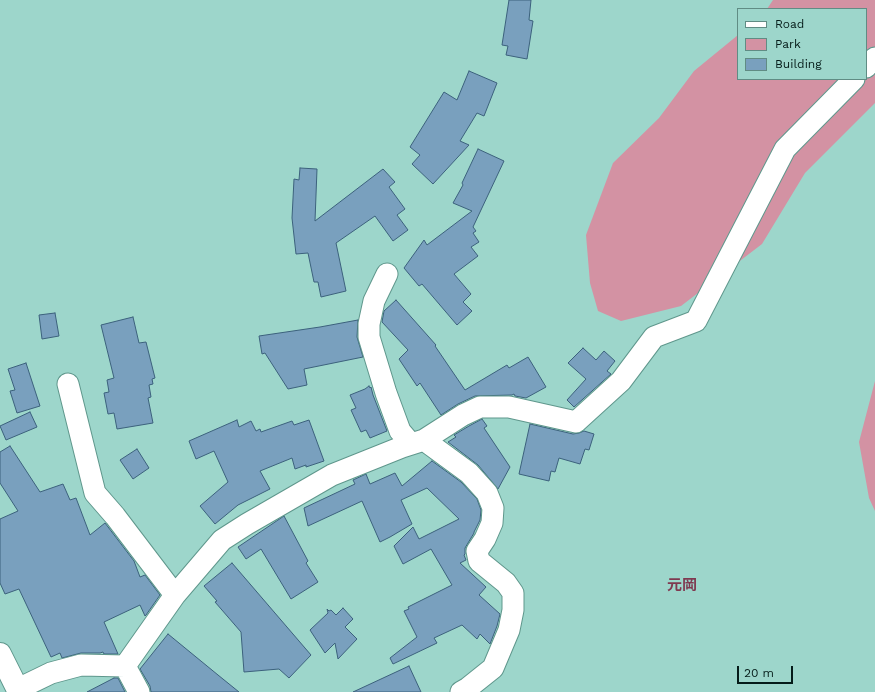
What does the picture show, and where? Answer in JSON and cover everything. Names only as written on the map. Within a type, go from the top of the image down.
[{"type":"main road","points":[[0,654],[19,690]]},
{"type":"street","points":[[867,66],[875,58]]},
{"type":"street","points":[[125,666],[175,595],[222,540],[332,475],[417,442],[463,415],[480,407],[509,407],[576,422],[621,381],[654,336],[696,321],[785,149],[853,80]]},
{"type":"street","points":[[387,274],[374,301],[368,324],[369,337],[386,393],[400,431],[470,473],[487,493],[493,508],[492,523],[485,539],[477,551],[479,561],[506,583],[513,593],[513,610],[509,630],[493,668],[461,692]]},
{"type":"street","points":[[68,384],[95,493],[115,516],[175,595]]},
{"type":"street","points":[[19,690],[51,673],[81,665],[125,666]]},
{"type":"street","points":[[125,666],[139,692]]},
{"type":"green space","points":[[773,0],[875,0],[875,103],[805,173],[762,244],[681,306],[621,321],[598,311],[590,283],[586,235],[613,163],[659,118],[694,71],[737,36],[737,80],[867,80],[867,8],[768,8]]},
{"type":"green space","points":[[875,381],[875,511],[869,498],[859,442]]},
{"type":"building","points":[[509,0],[531,0],[529,20],[533,21],[527,59],[506,55],[508,46],[502,45]]},
{"type":"building","points":[[469,71],[497,83],[484,116],[477,113],[460,141],[469,145],[433,184],[412,164],[420,155],[410,147],[444,92],[457,100]]},
{"type":"building","points":[[478,149],[504,161],[473,227],[476,231],[473,233],[479,242],[471,247],[478,256],[454,274],[471,294],[463,302],[472,311],[457,325],[422,284],[419,286],[404,268],[424,240],[427,245],[472,211],[453,203],[463,185],[462,183]]},
{"type":"building","points":[[300,168],[317,169],[315,221],[383,169],[395,182],[389,187],[405,209],[397,215],[408,230],[393,241],[375,216],[336,243],[346,291],[321,297],[318,282],[314,282],[308,253],[296,254],[292,218],[294,179],[299,180]]},
{"type":"building","points":[[396,300],[436,345],[435,346],[465,390],[507,365],[509,368],[528,357],[546,387],[526,398],[515,396],[514,394],[475,396],[458,404],[441,415],[420,383],[417,386],[399,359],[408,350],[382,322],[384,311]]},
{"type":"building","points":[[55,313],[59,336],[42,339],[39,315]]},
{"type":"building","points":[[133,317],[139,343],[146,342],[155,378],[152,379],[153,384],[149,385],[151,397],[148,398],[153,423],[117,429],[114,413],[108,414],[104,393],[109,392],[107,380],[114,378],[101,325]]},
{"type":"building","points":[[358,320],[357,337],[363,357],[304,369],[307,385],[288,389],[265,353],[262,354],[259,336]]},
{"type":"building","points":[[583,348],[596,360],[604,351],[615,361],[607,371],[611,374],[574,407],[567,400],[586,379],[568,363]]},
{"type":"building","points":[[26,363],[40,406],[17,413],[10,391],[15,390],[8,369]]},
{"type":"building","points":[[369,386],[370,388],[371,387],[387,431],[370,438],[366,430],[361,432],[351,410],[356,408],[350,395]]},
{"type":"building","points":[[30,412],[37,427],[6,440],[0,426]]},
{"type":"building","points":[[482,419],[487,426],[484,428],[510,467],[498,489],[478,465],[448,442],[456,437],[454,435]]},
{"type":"building","points":[[237,420],[239,427],[251,421],[256,431],[260,429],[261,432],[292,421],[294,425],[309,420],[324,461],[295,469],[292,458],[260,471],[270,489],[238,505],[215,524],[200,506],[228,482],[214,451],[196,459],[189,441]]},
{"type":"building","points":[[530,424],[573,434],[584,431],[594,434],[589,450],[585,449],[580,464],[559,458],[555,472],[551,471],[549,481],[519,474]]},
{"type":"building","points":[[10,446],[40,492],[63,484],[70,500],[76,498],[90,535],[105,523],[134,561],[140,577],[145,575],[160,595],[145,616],[140,605],[104,622],[118,654],[104,654],[103,652],[81,653],[62,658],[60,653],[51,657],[19,589],[5,594],[0,583],[0,519],[18,511],[0,483],[0,452]]},
{"type":"building","points":[[137,449],[149,468],[133,479],[120,460]]},
{"type":"building","points":[[432,461],[461,482],[477,499],[481,510],[480,520],[465,548],[464,555],[466,560],[460,563],[486,587],[479,595],[500,614],[490,644],[480,634],[477,639],[462,625],[434,638],[437,643],[393,664],[390,658],[417,637],[404,611],[409,609],[408,607],[452,585],[431,549],[403,564],[394,546],[413,527],[419,539],[459,519],[427,488],[401,500],[412,524],[380,542],[362,501],[308,526],[304,508],[355,484],[353,480],[366,474],[370,484],[395,473],[402,486]]},
{"type":"building","points":[[284,516],[308,561],[306,563],[318,582],[291,599],[261,549],[246,559],[238,547]]},
{"type":"building","points":[[232,563],[311,655],[289,678],[279,669],[244,672],[241,632],[215,602],[217,601],[204,586]]},
{"type":"building","points":[[343,608],[353,619],[345,627],[357,639],[338,659],[335,643],[325,653],[310,630],[328,613],[327,609],[329,611],[331,610],[336,615]]},
{"type":"building","points":[[168,634],[239,692],[151,692],[150,686],[140,669]]},
{"type":"building","points":[[409,666],[421,692],[353,692]]},
{"type":"building","points":[[114,678],[118,678],[125,692],[87,692]]},
{"type":"district","name":"元岡","points":[[682,586]]}]
